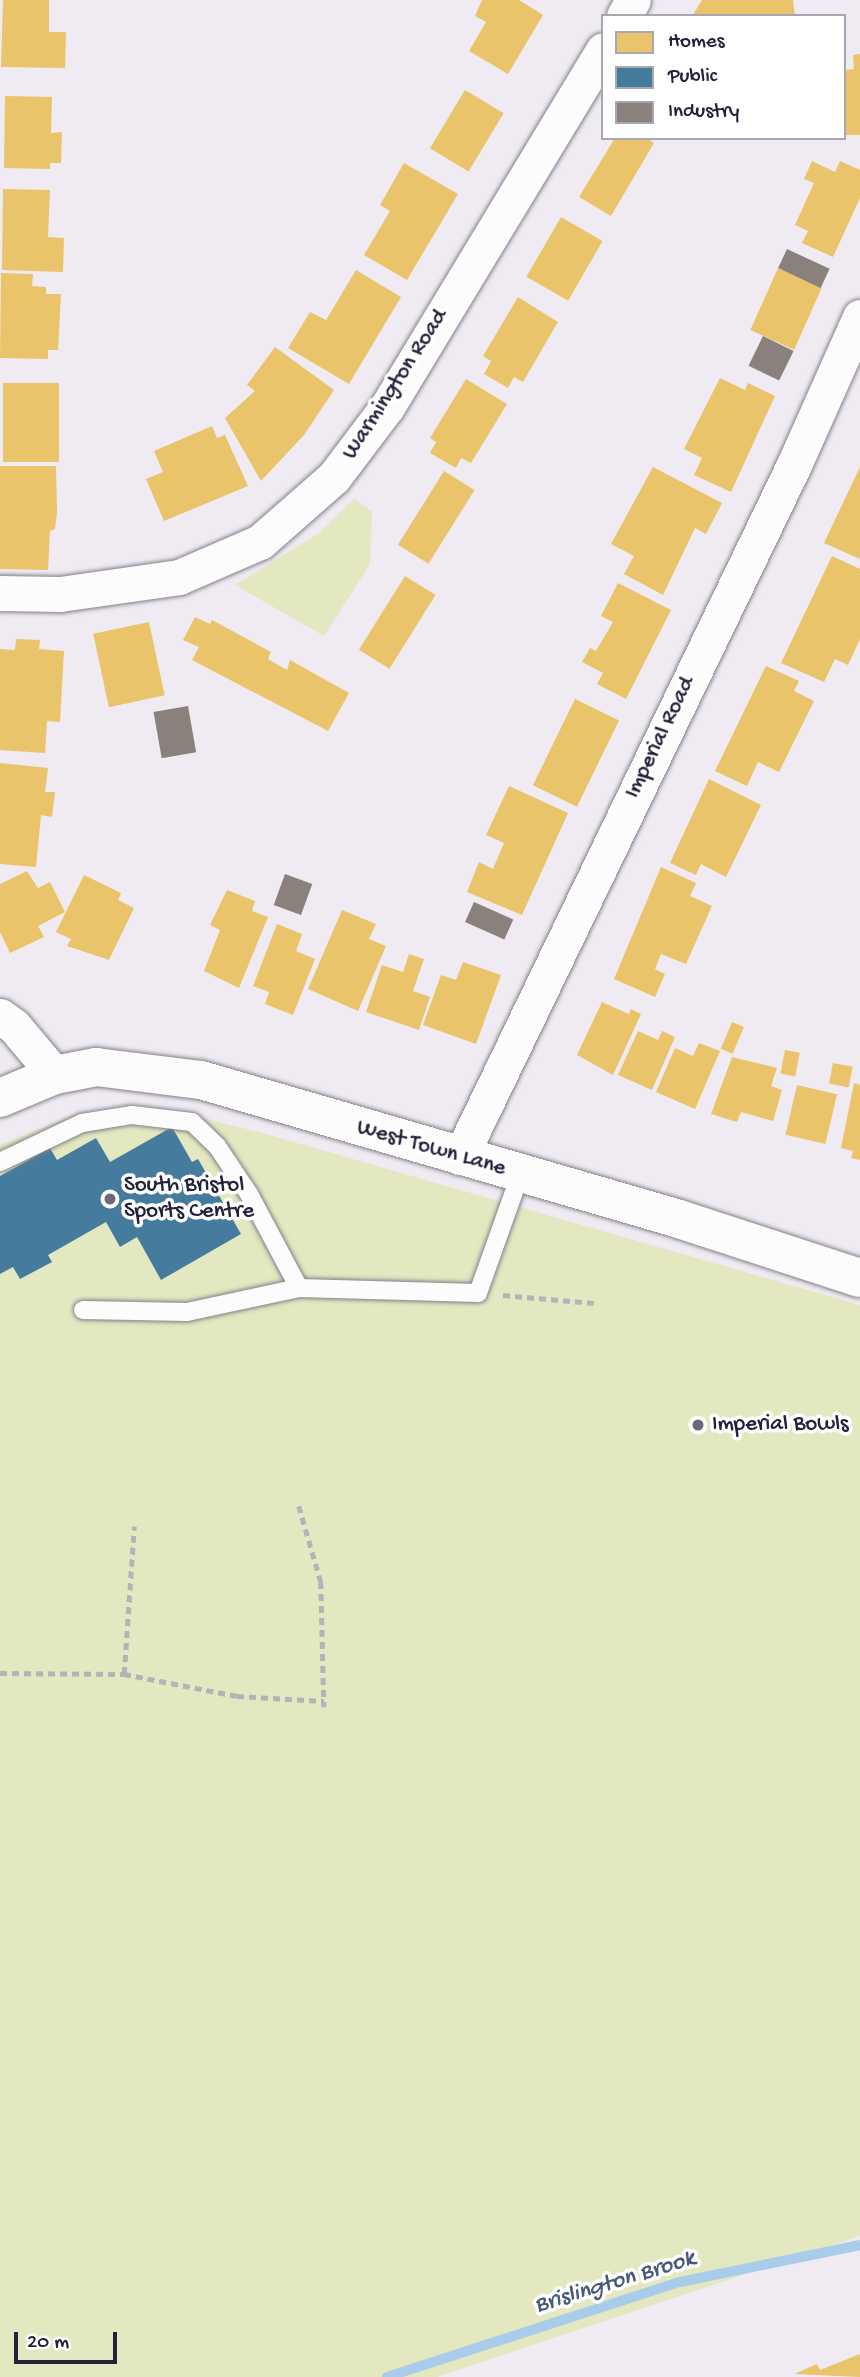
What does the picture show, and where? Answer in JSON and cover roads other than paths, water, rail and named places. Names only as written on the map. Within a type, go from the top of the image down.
[{"type":"main road","name":"West Town Lane","points":[[0,1098],[55,1075],[96,1067],[169,1074],[679,1219],[860,1278]]},
{"type":"street","name":"Warmington Road","points":[[0,593],[60,594],[178,577],[260,541],[334,477],[387,407],[601,53]]},
{"type":"street","name":"Imperial Road","points":[[460,1157],[794,465],[860,317]]},
{"type":"street","points":[[0,1016],[14,1026],[55,1075]]},
{"type":"lane","points":[[0,1162],[82,1122],[132,1115],[192,1122],[216,1146],[249,1194],[299,1288]]},
{"type":"lane","points":[[83,1310],[187,1312],[299,1288],[478,1293],[520,1175]]},
{"type":"waterway","name":"Brislington Brook","points":[[387,2377],[680,2282],[860,2245]]},
{"type":"place","name":"South Bristol Sports Centre","points":[[110,1199]]},
{"type":"place","name":"Imperial Bowls","points":[[698,1425]]}]
